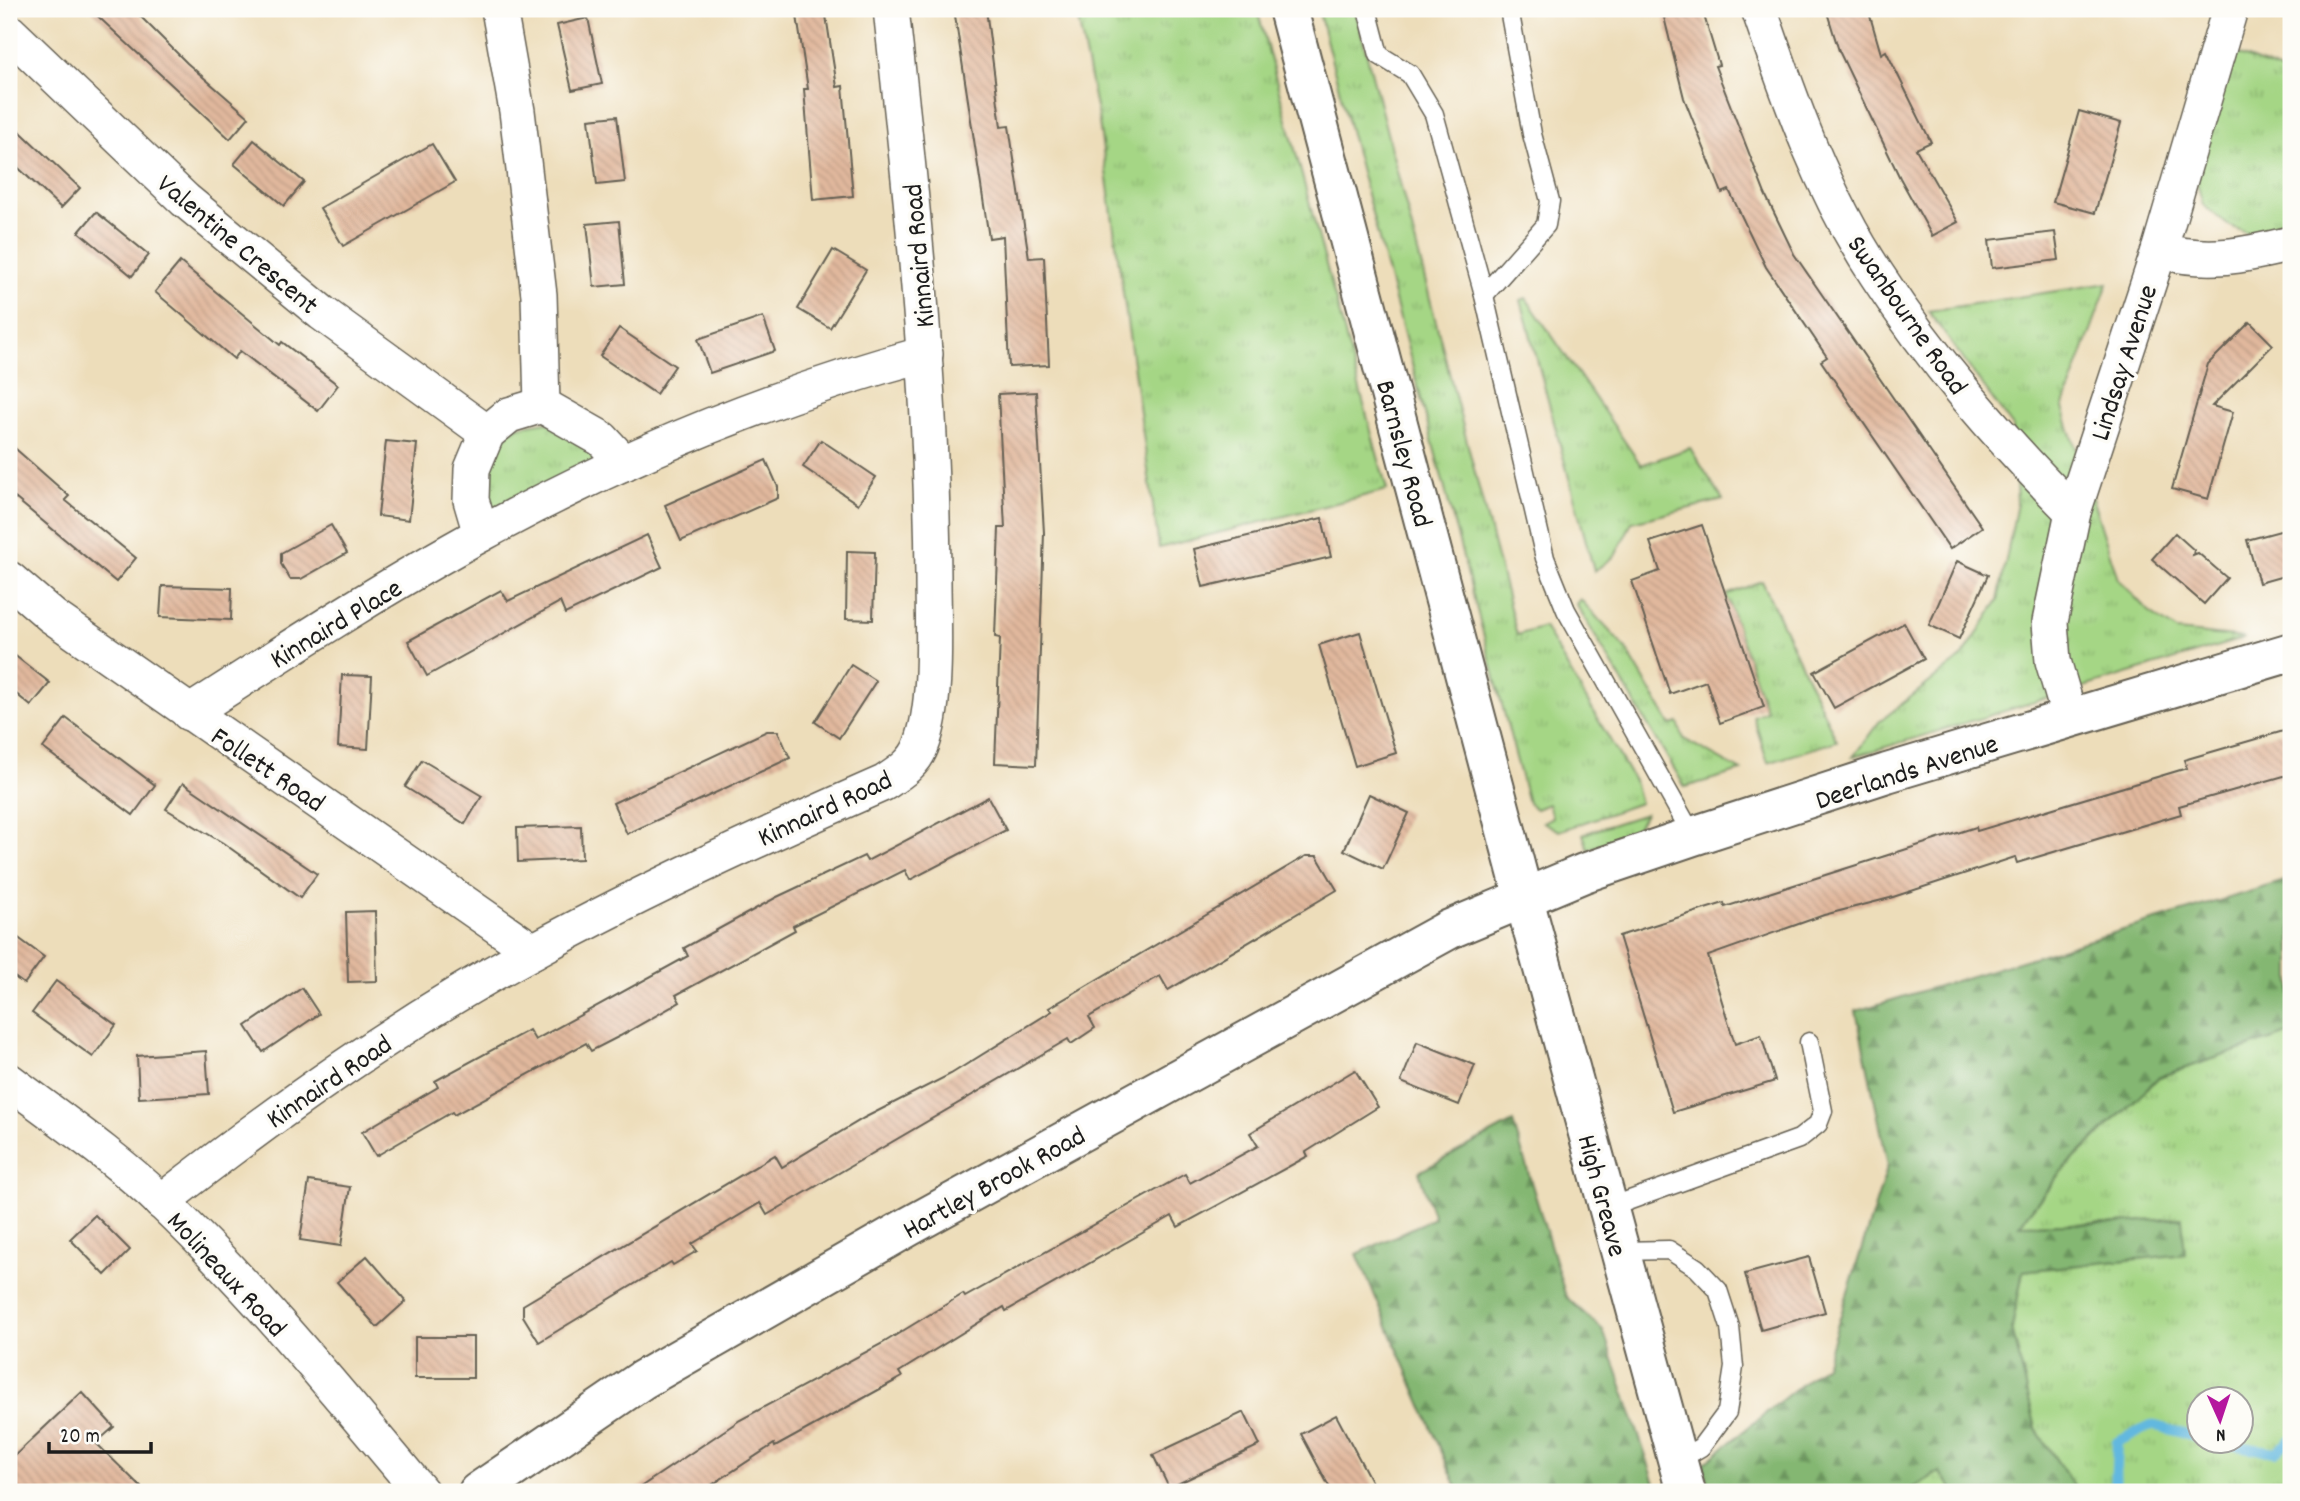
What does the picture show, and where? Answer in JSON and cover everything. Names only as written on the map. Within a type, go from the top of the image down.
[{"type":"street","points":[[499,9],[517,111],[540,295],[542,405]]},
{"type":"street","name":"Kinnaird Road","points":[[161,1202],[247,1135],[376,1048],[533,951],[710,860],[884,783],[907,768],[920,749],[927,725],[933,636],[932,510],[925,354],[891,9]]},
{"type":"street","name":"Barnsley Road","points":[[1288,9],[1524,897]]},
{"type":"street","name":"Swanbourne Road","points":[[1759,9],[1808,144],[1875,274],[1984,418],[2073,512]]},
{"type":"street","name":"Lindsay Avenue","points":[[2070,719],[2053,662],[2050,622],[2073,512],[2159,251],[2230,9]]},
{"type":"street","name":"Valentine Crescent","points":[[9,32],[185,200],[322,313],[487,433]]},
{"type":"street","points":[[2159,251],[2213,259],[2245,256],[2291,244]]},
{"type":"street","name":"Kinnaird Place","points":[[189,713],[321,629],[481,534],[624,463],[764,404],[858,372],[925,354]]},
{"type":"street","points":[[481,534],[471,500],[472,469],[487,433],[509,415],[542,405],[602,439],[624,463]]},
{"type":"street","name":"Follett Road","points":[[9,579],[52,616],[533,951]]},
{"type":"street","name":"Deerlands Avenue","points":[[1524,897],[1693,836],[1887,773],[2291,652]]},
{"type":"street","name":"High Greave","points":[[1524,897],[1682,1476]]},
{"type":"street","name":"Hartley Brook Road","points":[[478,1492],[642,1380],[896,1234],[1450,929],[1524,897]]},
{"type":"street","name":"Molineaux Road","points":[[9,1081],[73,1129],[161,1202],[243,1285],[421,1492]]},
{"type":"lane","points":[[1367,9],[1379,55],[1410,74],[1434,114],[1484,295],[1549,569],[1566,610],[1693,836]]},
{"type":"lane","points":[[1484,295],[1546,225],[1550,214],[1550,201],[1532,134],[1509,9]]},
{"type":"lane","points":[[1608,1208],[1799,1139],[1818,1124],[1823,1111],[1809,1042]]},
{"type":"lane","points":[[1619,1251],[1669,1250],[1697,1268],[1717,1290],[1730,1327],[1734,1367],[1727,1412],[1682,1476]]},
{"type":"green space","points":[[1076,9],[1257,9],[1387,490],[1159,548],[1099,122]]},
{"type":"green space","points":[[1318,9],[1355,9],[1517,635],[1544,627],[1634,781],[1640,803],[1559,831],[1543,822],[1552,817],[1548,804],[1536,809],[1528,803]]},
{"type":"green space","points":[[2224,49],[2291,75],[2291,228],[2253,236],[2228,225],[2203,205],[2193,169]]},
{"type":"green space","points":[[2108,283],[2063,408],[2118,579],[2149,612],[2177,631],[2245,638],[1853,757],[1879,722],[1963,656],[1998,601],[2017,503],[2013,427],[1928,311]]},
{"type":"green space","points":[[1526,298],[1641,465],[1690,448],[1723,500],[1632,522],[1615,556],[1594,571],[1521,300]]},
{"type":"green space","points":[[545,422],[571,430],[603,462],[486,520],[487,451],[512,428]]},
{"type":"green space","points":[[1762,581],[1837,741],[1768,763],[1753,716],[1766,711],[1726,595]]},
{"type":"green space","points":[[1580,599],[1626,649],[1671,725],[1678,723],[1684,739],[1741,771],[1685,787],[1576,604]]},
{"type":"green space","points":[[1645,814],[1633,834],[1588,849],[1583,834]]},
{"type":"green space","points":[[2291,879],[2291,1040],[2288,1034],[2159,1077],[2066,1166],[2019,1225],[2118,1223],[2182,1218],[2185,1254],[2023,1271],[2012,1328],[2036,1429],[2075,1488],[2083,1492],[1955,1492],[1939,1472],[1906,1492],[1711,1492],[1703,1464],[1825,1365],[1888,1165],[1856,1011]]},
{"type":"green space","points":[[2289,1033],[2291,1492],[2083,1492],[2075,1488],[2036,1429],[2012,1328],[2023,1270],[2184,1254],[2181,1218],[2118,1223],[2019,1225],[2066,1167],[2159,1077]]},
{"type":"green space","points":[[1513,1122],[1566,1297],[1603,1330],[1658,1492],[1459,1492],[1357,1254],[1434,1218],[1419,1172]]},
{"type":"green space","points":[[1940,1472],[1955,1492],[1906,1492]]},
{"type":"building","points":[[90,9],[133,9],[187,63],[249,117],[230,139]]},
{"type":"building","points":[[796,9],[825,9],[837,87],[843,86],[853,196],[813,200],[804,89],[808,89]]},
{"type":"building","points":[[954,9],[986,9],[1001,127],[1009,126],[1029,258],[1044,257],[1049,365],[1009,367],[1003,236],[989,238]]},
{"type":"building","points":[[1662,9],[1702,9],[1719,65],[1715,66],[1765,194],[1794,254],[1982,527],[1950,549],[1821,361],[1827,357],[1766,267],[1729,190],[1722,193],[1684,98]]},
{"type":"building","points":[[1826,9],[1868,9],[1881,54],[1886,51],[1931,142],[1916,149],[1958,222],[1932,236],[1900,178],[1839,51]]},
{"type":"building","points":[[588,18],[602,84],[572,90],[557,25]]},
{"type":"building","points":[[2079,111],[2121,123],[2095,213],[2053,202]]},
{"type":"building","points":[[617,116],[625,182],[597,185],[589,119]]},
{"type":"building","points":[[9,121],[80,188],[61,208],[9,159]]},
{"type":"building","points":[[254,140],[304,182],[284,206],[234,164]]},
{"type":"building","points":[[432,144],[455,182],[343,246],[320,208]]},
{"type":"building","points":[[96,212],[149,255],[132,276],[79,232]]},
{"type":"building","points":[[619,221],[625,284],[594,287],[587,224]]},
{"type":"building","points":[[2055,232],[2059,260],[1992,268],[1989,240]]},
{"type":"building","points":[[833,250],[866,270],[830,328],[798,309]]},
{"type":"building","points":[[180,262],[280,345],[282,342],[338,385],[318,411],[240,351],[234,359],[155,292]]},
{"type":"building","points":[[763,317],[775,351],[710,373],[698,339]]},
{"type":"building","points":[[2250,322],[2273,345],[2212,406],[2233,412],[2208,499],[2172,489],[2208,364]]},
{"type":"building","points":[[619,328],[675,366],[656,394],[600,356]]},
{"type":"building","points":[[1036,392],[1044,533],[1036,765],[995,763],[1000,638],[995,637],[999,528],[1005,528],[998,394]]},
{"type":"building","points":[[821,440],[876,477],[858,504],[803,467]]},
{"type":"building","points":[[386,441],[417,444],[409,520],[378,516]]},
{"type":"building","points":[[9,443],[69,496],[65,500],[136,558],[116,582],[9,493]]},
{"type":"building","points":[[766,460],[778,487],[778,498],[681,541],[665,505]]},
{"type":"building","points":[[1322,518],[1331,557],[1203,587],[1194,549]]},
{"type":"building","points":[[331,525],[347,553],[301,579],[290,579],[281,564],[281,553]]},
{"type":"building","points":[[1702,525],[1764,707],[1720,723],[1706,681],[1670,694],[1632,581],[1660,571],[1650,542]]},
{"type":"building","points":[[2291,528],[2291,574],[2259,583],[2247,540]]},
{"type":"building","points":[[2175,533],[2194,550],[2193,555],[2198,553],[2227,578],[2204,604],[2152,559]]},
{"type":"building","points":[[647,535],[662,567],[565,614],[560,602],[427,676],[408,641],[501,590],[508,601]]},
{"type":"building","points":[[847,551],[875,552],[873,620],[846,619]]},
{"type":"building","points":[[1957,561],[1988,575],[1959,639],[1929,625]]},
{"type":"building","points":[[162,586],[232,588],[231,620],[160,617]]},
{"type":"building","points":[[1904,623],[1924,659],[1834,708],[1814,672]]},
{"type":"building","points":[[1360,632],[1396,753],[1355,766],[1319,645]]},
{"type":"building","points":[[9,651],[50,683],[31,706],[9,688]]},
{"type":"building","points":[[851,665],[876,681],[839,738],[815,722]]},
{"type":"building","points":[[342,675],[372,676],[368,749],[338,747]]},
{"type":"building","points":[[66,718],[155,785],[133,815],[43,748]]},
{"type":"building","points":[[2287,730],[2291,747],[2291,774],[2179,806],[2181,814],[2017,863],[2015,857],[1890,898],[1824,915],[1708,956],[1735,1044],[1761,1035],[1775,1081],[1673,1112],[1619,936],[1724,903],[1725,907],[1976,827],[1977,831],[2187,768],[2184,760]]},
{"type":"building","points":[[767,731],[778,731],[790,758],[627,834],[613,803]]},
{"type":"building","points":[[422,760],[482,796],[465,824],[405,787]]},
{"type":"building","points":[[183,783],[317,874],[300,898],[223,843],[166,809]]},
{"type":"building","points":[[1369,794],[1409,813],[1383,869],[1344,850]]},
{"type":"building","points":[[988,797],[1006,830],[910,880],[905,870],[793,926],[795,930],[676,995],[680,1002],[620,1036],[591,1051],[586,1043],[454,1115],[452,1112],[376,1156],[362,1132],[438,1087],[435,1081],[529,1030],[535,1040],[688,956],[684,948],[777,897],[864,856],[867,861]]},
{"type":"building","points":[[581,826],[582,859],[518,862],[517,828]]},
{"type":"building","points":[[1306,856],[1317,856],[1337,890],[1168,990],[1160,976],[1089,1017],[1095,1028],[1071,1044],[1068,1039],[767,1215],[760,1203],[692,1244],[697,1251],[673,1265],[671,1262],[539,1342],[523,1316],[523,1305],[775,1155],[782,1167],[864,1118],[951,1074],[1052,1011],[1049,1008]]},
{"type":"building","points":[[375,911],[377,981],[348,982],[346,912]]},
{"type":"building","points":[[9,931],[44,957],[24,984],[9,973]]},
{"type":"building","points":[[56,981],[116,1025],[93,1057],[32,1013]]},
{"type":"building","points":[[302,988],[319,1014],[263,1052],[246,1026]]},
{"type":"building","points":[[1417,1042],[1475,1065],[1459,1105],[1401,1082]]},
{"type":"building","points":[[206,1051],[209,1094],[139,1098],[137,1056]]},
{"type":"building","points":[[1355,1070],[1378,1107],[1306,1152],[1308,1156],[1178,1227],[1172,1216],[1006,1311],[1004,1307],[899,1372],[902,1377],[775,1447],[774,1444],[701,1492],[633,1492],[740,1420],[883,1343],[963,1294],[965,1297],[1185,1174],[1190,1183],[1258,1146],[1250,1133]]},
{"type":"building","points":[[309,1181],[350,1187],[341,1246],[300,1240]]},
{"type":"building","points":[[95,1215],[130,1250],[105,1275],[70,1239]]},
{"type":"building","points":[[367,1256],[406,1301],[377,1327],[337,1282]]},
{"type":"building","points":[[1809,1257],[1825,1312],[1761,1330],[1745,1274]]},
{"type":"building","points":[[415,1337],[473,1337],[473,1378],[415,1378]]},
{"type":"building","points":[[82,1392],[114,1427],[96,1443],[146,1492],[9,1492],[9,1461]]},
{"type":"building","points":[[1244,1412],[1260,1445],[1169,1488],[1153,1455]]},
{"type":"building","points":[[1336,1415],[1377,1492],[1332,1492],[1301,1434]]},
{"type":"waterway","points":[[2115,1492],[2117,1442],[2152,1425],[2184,1433]]},
{"type":"waterway","points":[[2254,1449],[2275,1452],[2291,1440]]}]
